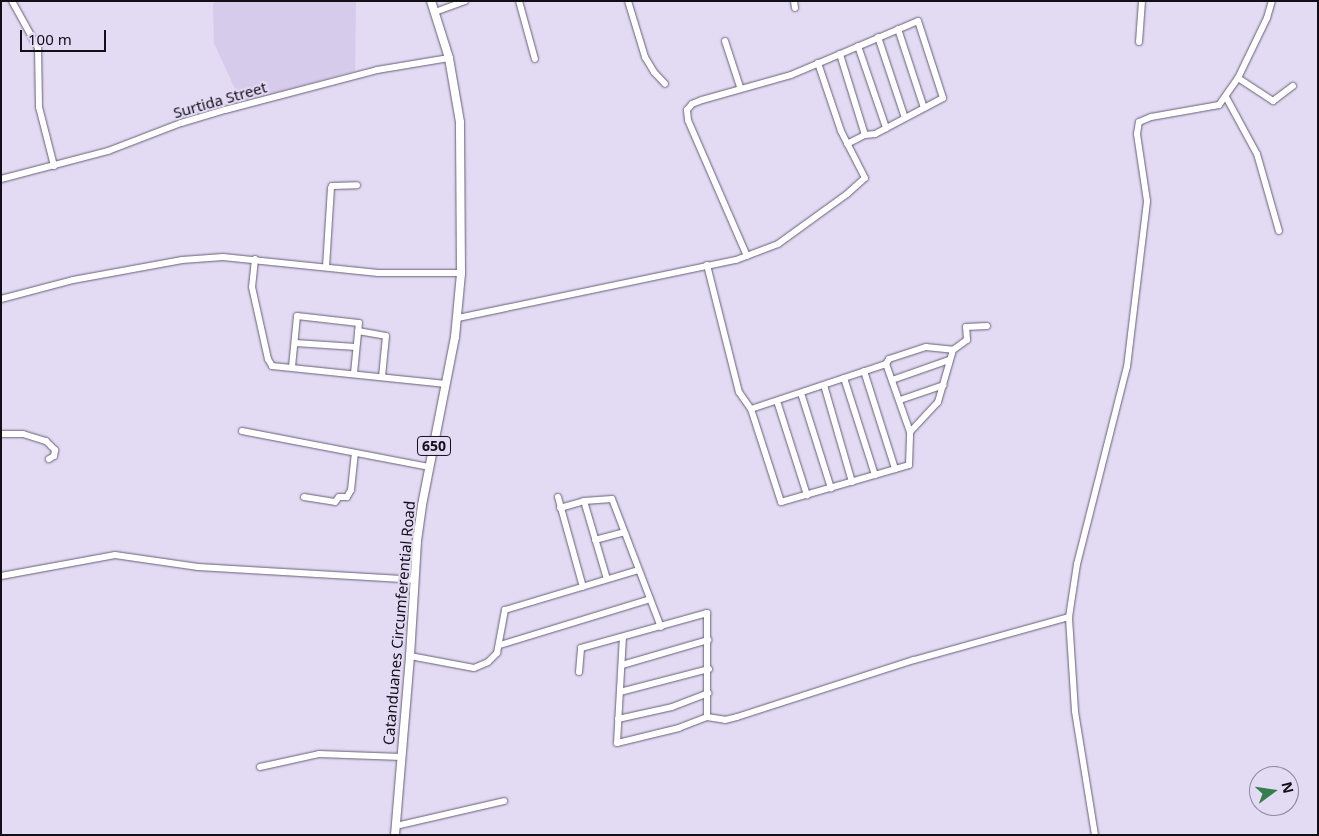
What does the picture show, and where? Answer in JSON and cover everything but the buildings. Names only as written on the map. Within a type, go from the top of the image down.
[{"type":"main road","name":"Catanduanes Circumferential Road","points":[[395,830],[410,656],[417,541],[429,467],[458,318],[461,273],[460,128],[449,58],[431,1]]},
{"type":"street","points":[[12,1],[38,48],[39,107],[54,166]]},
{"type":"street","points":[[435,12],[465,1]]},
{"type":"street","points":[[519,1],[535,59]]},
{"type":"street","points":[[628,1],[646,57],[654,72],[666,84]]},
{"type":"street","points":[[1139,42],[1142,1]]},
{"type":"street","points":[[1095,835],[1075,711],[1069,617],[1077,564],[1127,366],[1148,201],[1137,134],[1139,122],[1151,117],[1219,104],[1226,97],[1238,78],[1267,18],[1272,1]]},
{"type":"street","points":[[747,256],[688,120],[687,110],[692,104],[740,87],[791,74],[918,21],[943,98],[875,134],[865,135],[847,144]]},
{"type":"street","points":[[898,29],[924,108]]},
{"type":"street","points":[[878,37],[905,118]]},
{"type":"street","points":[[724,41],[740,87]]},
{"type":"street","points":[[858,46],[886,128]]},
{"type":"street","points":[[840,54],[865,135]]},
{"type":"street","name":"Surtida Street","points":[[1,180],[108,151],[181,123],[225,110],[376,70],[449,58]]},
{"type":"street","points":[[458,318],[747,256],[778,244],[864,181],[864,175],[847,144],[818,63]]},
{"type":"street","points":[[1238,78],[1273,101],[1293,86]]},
{"type":"street","points":[[1226,97],[1257,154],[1279,231]]},
{"type":"street","points":[[326,267],[331,188],[357,185]]},
{"type":"street","points":[[1,299],[73,280],[182,260],[231,257],[378,273],[461,273]]},
{"type":"street","points":[[255,259],[252,287],[268,359],[272,366],[446,384]]},
{"type":"street","points":[[707,265],[739,392],[751,409],[781,502],[909,465],[910,432],[886,364]]},
{"type":"street","points":[[292,367],[297,316],[358,322],[354,373]]},
{"type":"street","points":[[910,432],[938,402],[953,350],[968,340],[966,327],[987,326]]},
{"type":"street","points":[[358,331],[386,336],[382,377]]},
{"type":"street","points":[[295,343],[356,347]]},
{"type":"street","points":[[751,409],[886,364],[889,359],[926,346],[953,350]]},
{"type":"street","points":[[892,380],[949,360]]},
{"type":"street","points":[[864,371],[895,469]]},
{"type":"street","points":[[844,378],[875,475]]},
{"type":"street","points":[[824,385],[852,482]]},
{"type":"street","points":[[900,400],[944,385]]},
{"type":"street","points":[[801,392],[832,488]]},
{"type":"street","points":[[777,401],[807,495]]},
{"type":"street","points":[[242,431],[429,467]]},
{"type":"street","points":[[1,434],[23,434],[46,441],[55,450],[54,456],[49,459]]},
{"type":"street","points":[[304,497],[335,502],[339,498],[347,497],[351,490],[355,454]]},
{"type":"street","points":[[558,497],[583,587]]},
{"type":"street","points":[[560,508],[584,501],[612,499],[660,627]]},
{"type":"street","points":[[584,501],[607,579]]},
{"type":"street","points":[[595,540],[624,532]]},
{"type":"street","points":[[1,576],[115,555],[198,566],[415,580]]},
{"type":"street","points":[[410,656],[474,668],[488,662],[497,653],[505,610],[638,570]]},
{"type":"street","points":[[500,645],[650,599]]},
{"type":"street","points":[[579,672],[581,648],[707,613],[709,669],[707,717]]},
{"type":"street","points":[[623,637],[617,743],[679,728],[707,717],[724,720],[737,717],[914,660],[1069,617]]},
{"type":"street","points":[[622,665],[708,640]]},
{"type":"street","points":[[620,692],[709,669]]},
{"type":"street","points":[[618,719],[672,707],[708,693]]},
{"type":"street","points":[[260,767],[319,754],[402,757]]},
{"type":"street","points":[[395,830],[504,801]]},
{"type":"shaded area","points":[[217,1],[356,1],[355,71],[241,102],[214,43],[213,4]]}]
